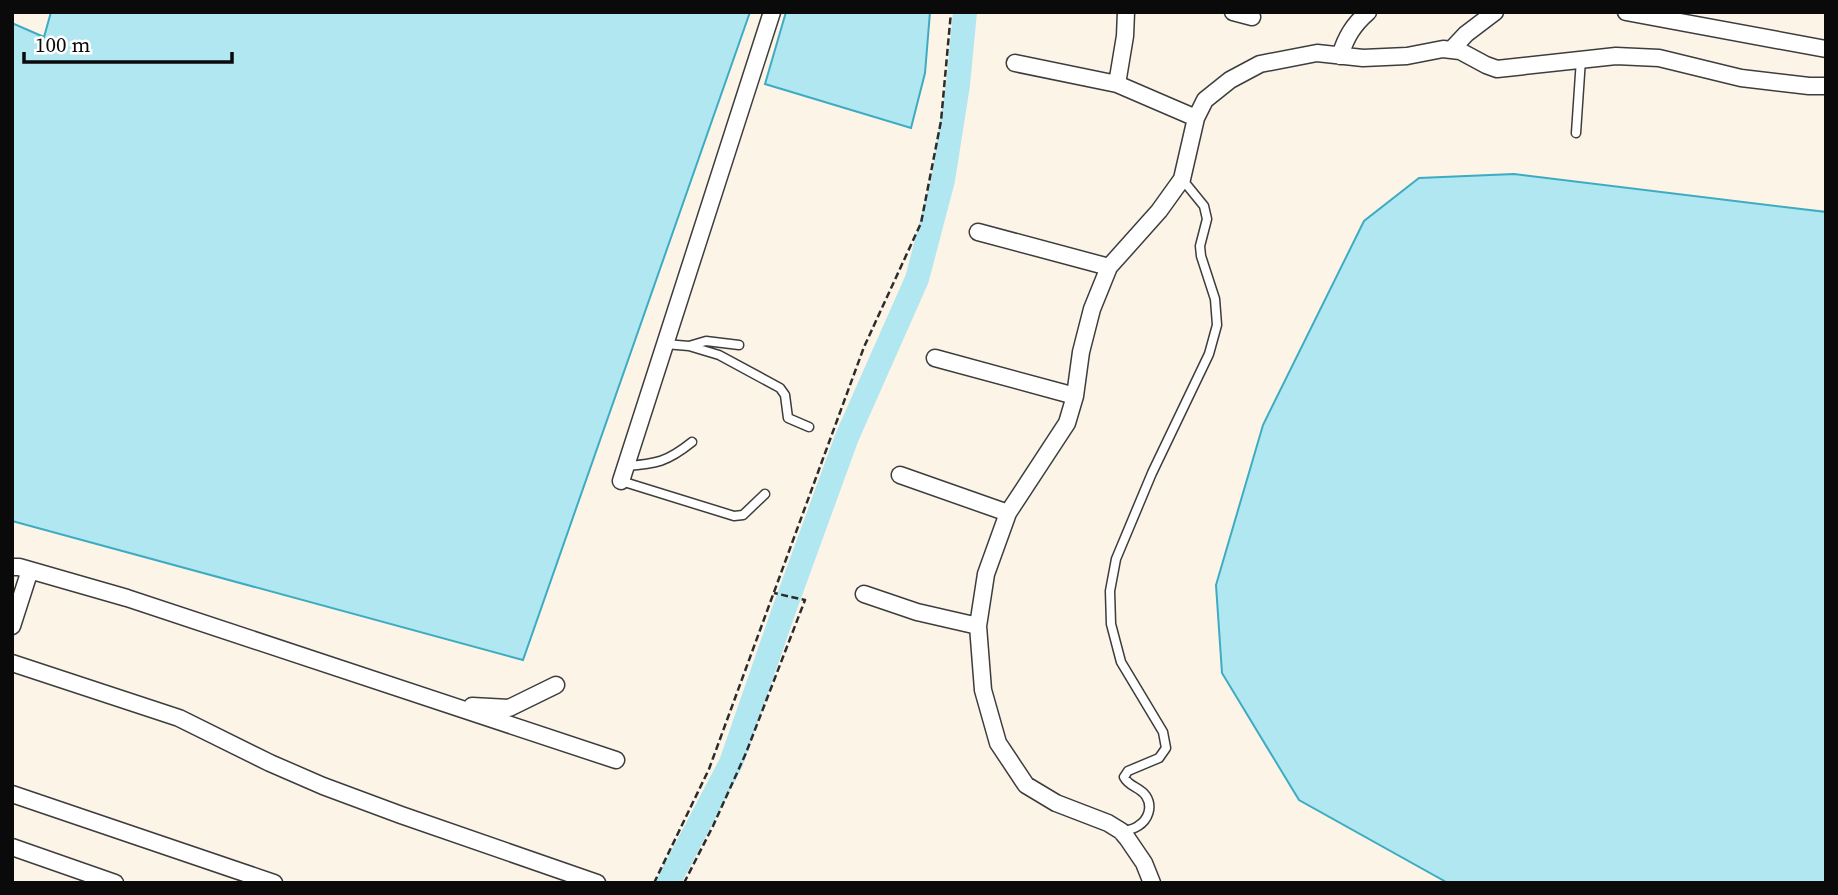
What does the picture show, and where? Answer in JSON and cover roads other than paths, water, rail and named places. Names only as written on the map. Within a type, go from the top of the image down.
[{"type":"street","points":[[623,473],[772,12]]},
{"type":"street","points":[[1117,84],[1126,12]]},
{"type":"street","points":[[1233,12],[1252,17]]},
{"type":"street","points":[[1340,56],[1355,23],[1368,12]]},
{"type":"street","points":[[1451,50],[1466,34],[1495,12]]},
{"type":"street","points":[[1626,12],[1826,49]]},
{"type":"street","points":[[1152,883],[1144,863],[1121,831],[1108,823],[1056,803],[1026,785],[998,743],[983,690],[978,626],[986,574],[1008,513],[1066,423],[1075,396],[1089,320],[1109,267],[1159,211],[1182,179],[1196,118],[1205,100],[1230,80],[1260,64],[1317,53],[1363,58],[1443,49],[1469,55],[1497,69],[1616,56],[1659,58],[1741,78],[1826,86]]},
{"type":"street","points":[[1015,63],[1117,84],[1196,118]]},
{"type":"street","points":[[978,232],[1109,267]]},
{"type":"street","points":[[935,358],[1075,396]]},
{"type":"street","points":[[900,475],[1008,513]]},
{"type":"street","points":[[12,567],[127,598],[615,760]]},
{"type":"street","points":[[12,626],[30,570]]},
{"type":"street","points":[[864,594],[917,612],[978,626]]},
{"type":"street","points":[[12,663],[179,718],[323,786],[597,883]]},
{"type":"street","points":[[452,705],[509,708],[556,685]]},
{"type":"street","points":[[12,794],[274,883]]},
{"type":"street","points":[[12,847],[114,883]]},
{"type":"lane","points":[[1576,133],[1581,59]]},
{"type":"lane","points":[[1121,831],[1136,828],[1147,817],[1150,809],[1146,795],[1127,783],[1124,777],[1128,771],[1159,758],[1166,748],[1163,732],[1121,662],[1111,624],[1110,591],[1116,559],[1152,473],[1209,355],[1217,325],[1215,299],[1200,256],[1207,219],[1204,206],[1182,179]]},
{"type":"lane","points":[[689,346],[706,341],[739,345]]},
{"type":"lane","points":[[665,344],[689,346],[719,355],[780,388],[785,395],[788,418],[809,427]]},
{"type":"lane","points":[[623,473],[661,462],[692,442]]},
{"type":"lane","points":[[623,473],[738,517],[765,494]]},
{"type":"water","points":[[51,12],[750,12],[523,660],[12,521],[12,23],[44,37]]},
{"type":"water","points":[[786,12],[930,12],[925,73],[911,128],[765,84]]},
{"type":"water","points":[[1514,174],[1826,212],[1826,883],[1448,883],[1299,800],[1222,673],[1216,585],[1263,425],[1364,221],[1419,178]]},
{"type":"waterway","points":[[668,883],[731,763],[847,437],[917,279],[943,180],[958,85],[965,12]]}]
